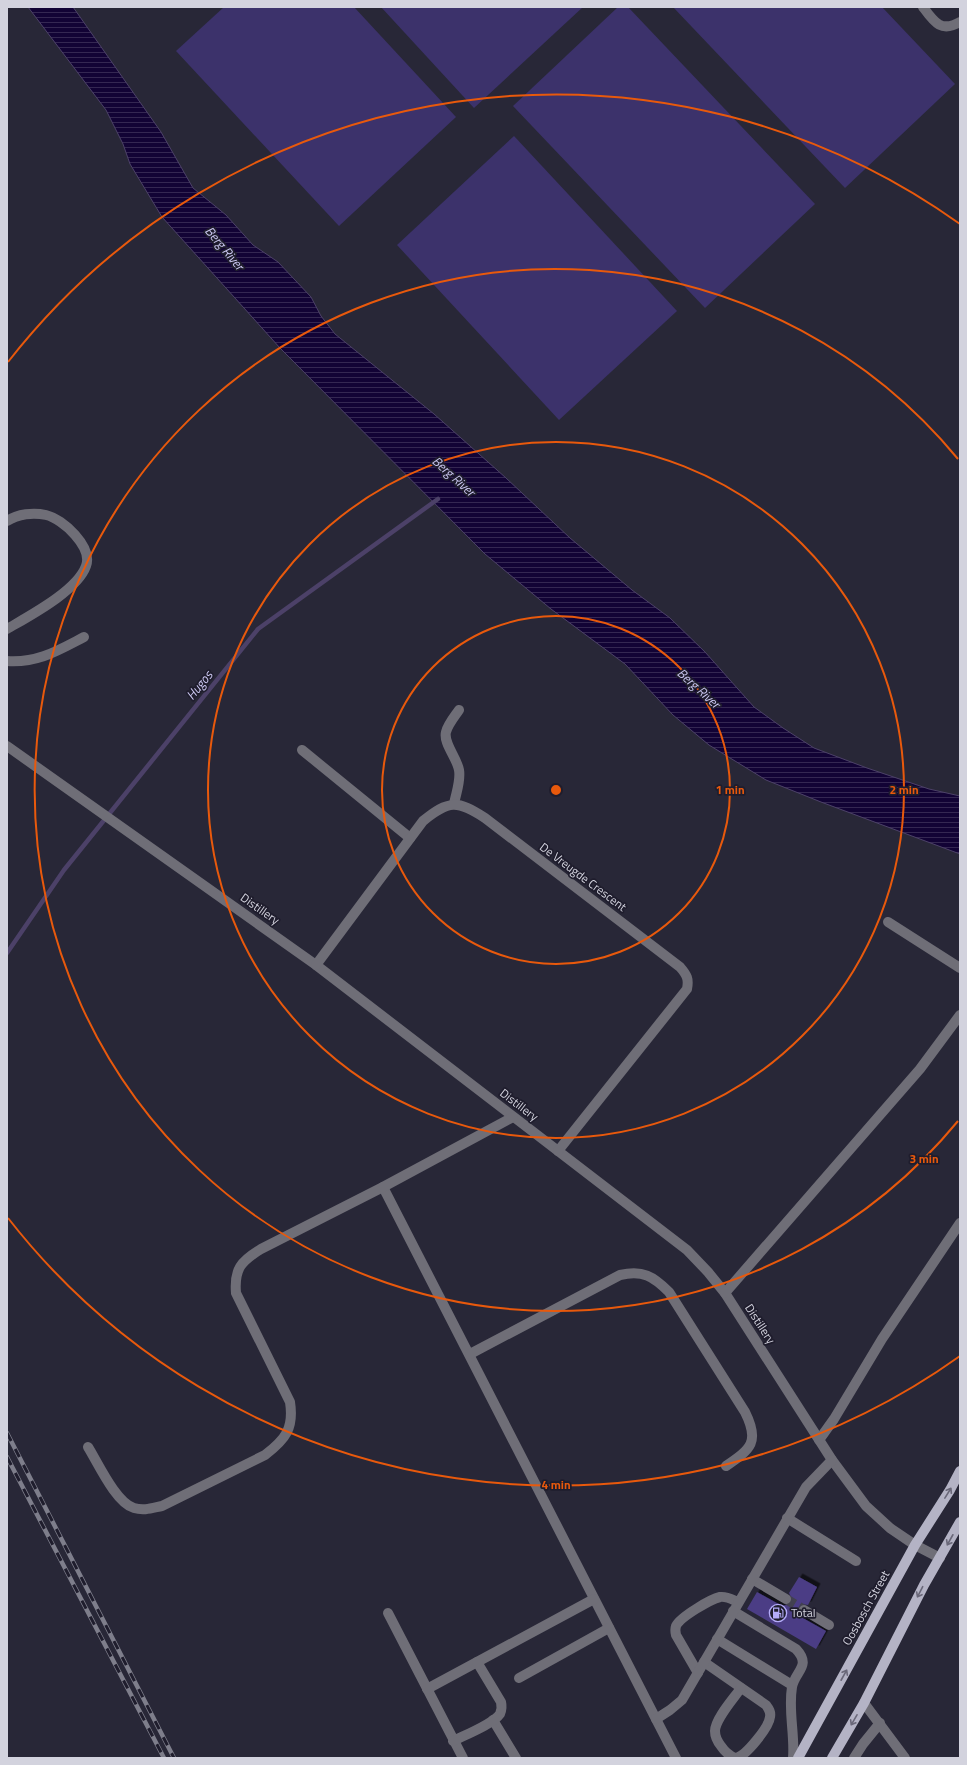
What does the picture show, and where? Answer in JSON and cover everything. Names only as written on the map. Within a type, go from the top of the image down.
[{"type":"main road","name":"Oosbosch Street","points":[[798,1758],[915,1545],[950,1490],[960,1471]]},
{"type":"main road","points":[[832,1758],[864,1703],[924,1585],[960,1522]]},
{"type":"street","points":[[922,7],[933,21],[942,27],[953,26],[960,22]]},
{"type":"street","points":[[7,520],[31,513],[47,515],[62,522],[79,539],[86,553],[86,566],[72,585],[53,600],[7,629]]},
{"type":"street","points":[[7,661],[23,662],[52,654],[84,637]]},
{"type":"street","points":[[316,965],[423,821],[438,808],[454,804],[459,779],[459,769],[445,737],[446,730],[459,710]]},
{"type":"street","name":"Distillery","points":[[7,746],[316,965],[686,1250],[708,1272],[724,1293],[832,1460],[866,1506],[890,1528],[915,1545],[940,1558]]},
{"type":"street","points":[[302,750],[410,838]]},
{"type":"street","name":"De Vreugde Crescent","points":[[454,804],[468,807],[485,818],[680,967],[686,974],[688,981],[686,989],[558,1150]]},
{"type":"street","points":[[888,922],[960,968]]},
{"type":"street","points":[[724,1293],[920,1069],[960,1016]]},
{"type":"street","points":[[88,1447],[121,1500],[133,1508],[146,1510],[168,1503],[265,1454],[278,1444],[288,1431],[292,1416],[290,1402],[236,1293],[235,1280],[238,1268],[246,1258],[260,1249],[383,1187],[513,1117]]},
{"type":"street","points":[[383,1187],[676,1758]]},
{"type":"street","points":[[819,1440],[834,1419],[882,1339],[960,1223]]},
{"type":"street","points":[[470,1354],[620,1275],[630,1273],[650,1275],[669,1292],[745,1412],[751,1424],[753,1434],[750,1445],[741,1456],[726,1466]]},
{"type":"street","points":[[656,1719],[679,1704],[806,1487],[832,1460]]},
{"type":"street","points":[[787,1518],[856,1561]]},
{"type":"street","points":[[752,1579],[786,1599]]},
{"type":"street","points":[[698,1673],[676,1635],[676,1625],[686,1615],[721,1597],[728,1598],[736,1606],[796,1649],[801,1654],[803,1660],[802,1667],[792,1685],[791,1703],[794,1743],[793,1758]]},
{"type":"street","points":[[427,1689],[594,1599]]},
{"type":"street","points":[[804,1610],[829,1625]]},
{"type":"street","points":[[388,1613],[462,1758]]},
{"type":"street","points":[[519,1678],[609,1628]]},
{"type":"street","points":[[717,1639],[792,1685]]},
{"type":"street","points":[[453,1741],[493,1720],[500,1713],[502,1707],[501,1702],[477,1662]]},
{"type":"street","points":[[704,1662],[766,1705],[770,1711],[770,1718],[747,1752],[740,1757],[735,1758],[729,1756],[716,1739],[714,1730],[720,1718],[741,1688]]},
{"type":"street","points":[[864,1703],[905,1758]]},
{"type":"street","points":[[493,1720],[516,1758]]},
{"type":"street","points":[[854,1758],[880,1723]]},
{"type":"shaded area","points":[[224,7],[354,7],[456,117],[339,226],[176,51]]},
{"type":"shaded area","points":[[381,7],[583,7],[474,108]]},
{"type":"shaded area","points":[[618,7],[628,7],[815,204],[705,308],[513,106]]},
{"type":"shaded area","points":[[673,7],[882,7],[955,84],[845,188]]},
{"type":"shaded area","points":[[514,136],[677,311],[559,420],[397,245]]},
{"type":"water","name":"Berg River","points":[[28,7],[73,7],[161,132],[193,188],[226,215],[253,245],[278,262],[311,297],[321,316],[335,334],[434,414],[506,478],[570,538],[632,590],[670,618],[705,652],[754,707],[814,748],[929,789],[960,796],[960,854],[766,780],[709,745],[673,715],[625,664],[551,609],[485,554],[280,348],[162,217],[130,164],[123,144],[106,110]]},
{"type":"building","name":"Total","points":[[799,1577],[817,1587],[808,1605],[801,1604],[798,1610],[801,1617],[826,1631],[816,1649],[747,1609],[757,1592],[782,1606],[790,1604],[792,1599],[789,1593]]},
{"type":"waterway","name":"Hugos","points":[[7,953],[64,870],[258,629],[438,499]]},
{"type":"tunnel","points":[[786,1599],[804,1610]]},
{"type":"railway","points":[[7,1433],[174,1758]]},
{"type":"railway","points":[[7,1457],[164,1758]]},
{"type":"place","name":"Total","points":[[778,1613]]}]
